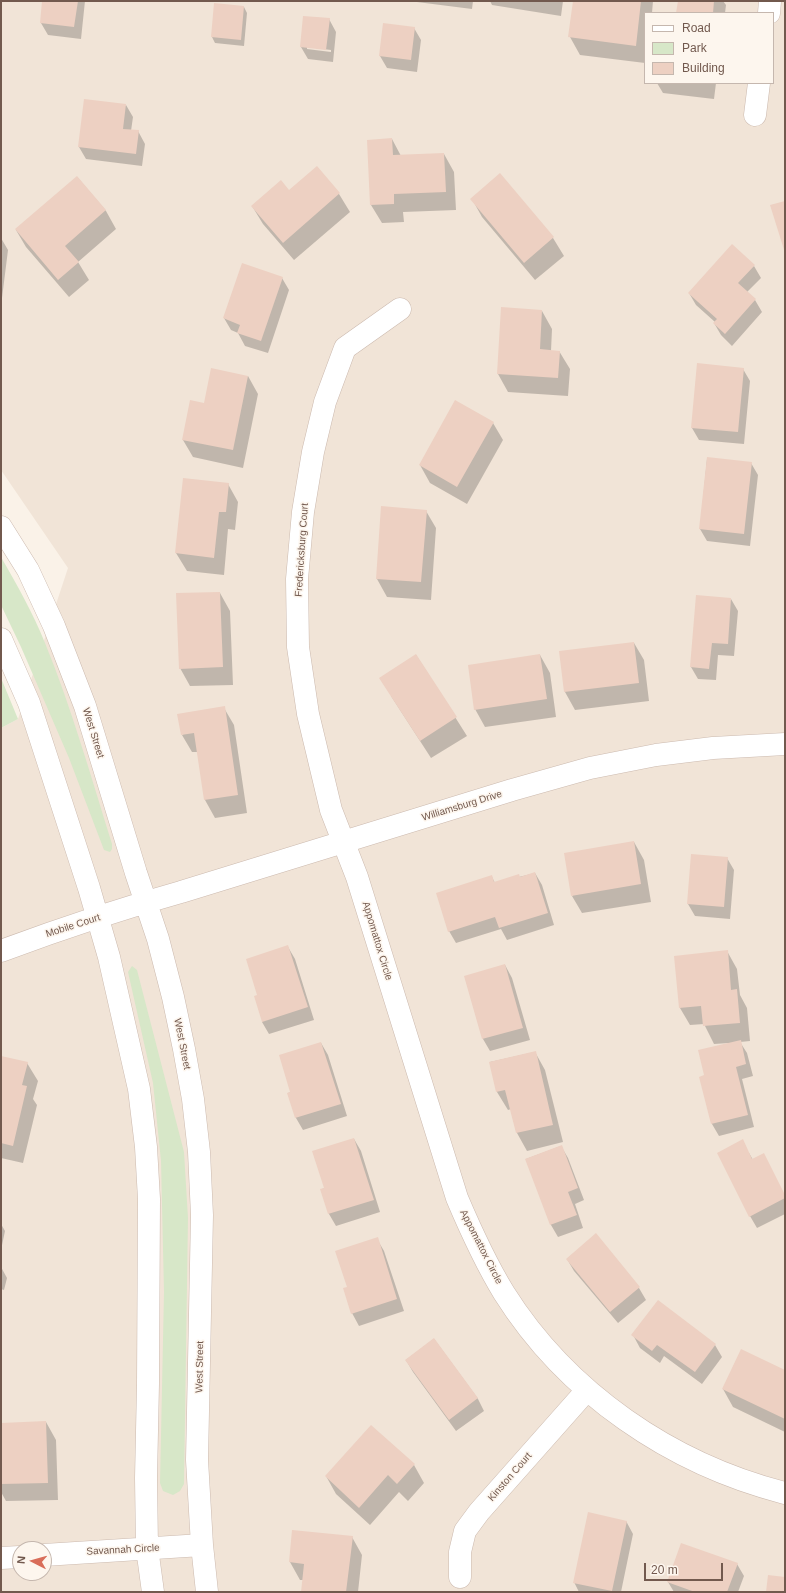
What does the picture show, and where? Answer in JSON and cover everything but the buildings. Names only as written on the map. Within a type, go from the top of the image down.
[{"type":"street","points":[[769,12],[770,1]]},
{"type":"street","points":[[755,115],[759,84]]},
{"type":"street","name":"Fredericksburg Court","points":[[343,842],[332,810],[308,714],[298,647],[297,579],[303,512],[313,452],[325,402],[345,348],[400,309]]},
{"type":"street","name":"West Street","points":[[1,528],[28,570],[54,626],[85,706],[146,901],[173,997],[184,1050],[193,1099],[199,1152],[202,1215],[197,1460],[202,1545],[208,1592]]},
{"type":"street","points":[[1,639],[29,703],[74,838],[109,957],[139,1089],[146,1147],[149,1258],[146,1478],[147,1548],[152,1592]]},
{"type":"street","name":"Williamsburg Drive","points":[[146,901],[181,892],[590,768],[656,755],[713,748],[785,744]]},
{"type":"street","name":"Appomattox Circle","points":[[343,842],[357,877],[457,1198],[486,1263],[505,1294],[529,1328],[556,1360],[587,1390],[631,1425],[711,1469],[785,1493]]},
{"type":"street","name":"Mobile Court","points":[[1,952],[50,933],[146,901]]},
{"type":"street","name":"Kinston Court","points":[[460,1577],[460,1552],[465,1531],[479,1512],[587,1390]]},
{"type":"street","name":"Savannah Circle","points":[[52,1554],[202,1545]]},
{"type":"street","points":[[1,1558],[12,1557]]},
{"type":"shaded area","points":[[1,1],[785,1],[785,1592],[1,1592],[1,728],[18,719],[68,568],[1,470]]},
{"type":"green space","points":[[1,557],[35,621],[55,668],[81,743],[112,844],[112,849],[110,852],[104,850],[69,758],[21,647],[1,605]]},
{"type":"green space","points":[[1,678],[18,719],[1,728]]},
{"type":"green space","points":[[132,966],[137,970],[184,1152],[188,1218],[184,1484],[180,1491],[173,1495],[163,1491],[160,1483],[164,1292],[161,1161],[153,1083],[128,972]]}]
